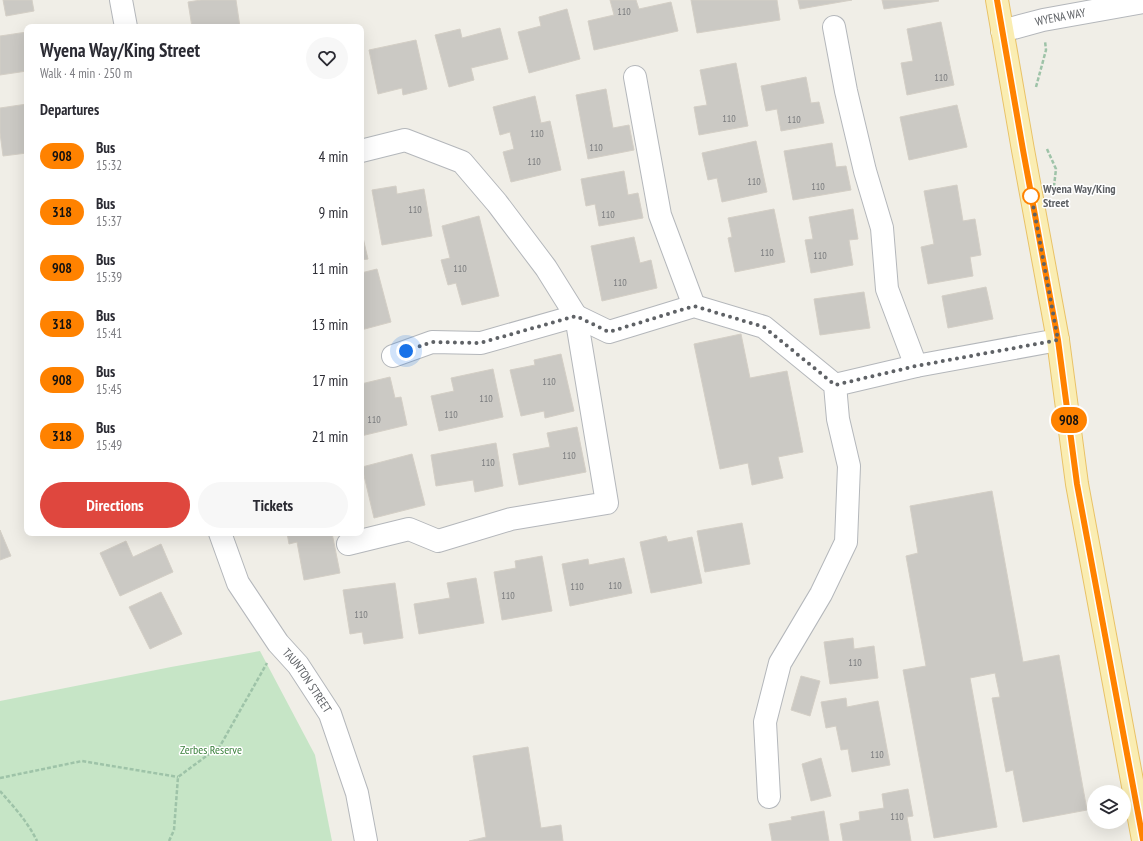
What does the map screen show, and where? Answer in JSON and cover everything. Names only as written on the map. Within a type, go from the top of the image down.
[{"type":"main road","points":[[997,0],[1058,340],[1077,484],[1143,840]]},
{"type":"street","points":[[121,0],[125,24]]},
{"type":"street","name":"WYENA WAY","points":[[1002,31],[1043,20],[1143,2]]},
{"type":"street","points":[[834,27],[846,91],[865,172],[882,228],[887,289],[916,366]]},
{"type":"street","points":[[635,77],[660,215],[694,306]]},
{"type":"street","points":[[348,544],[409,529],[438,541],[511,519],[607,503],[576,316],[546,268],[497,204],[462,162],[404,140],[364,150]]},
{"type":"street","points":[[393,356],[432,342],[480,343],[576,316],[609,332],[694,306],[764,327],[835,385],[838,419],[848,466],[846,542],[821,594],[780,663],[765,722],[769,797]]},
{"type":"street","points":[[835,385],[916,366],[1058,340]]},
{"type":"street","name":"TAUNTON STREET","points":[[221,536],[238,583],[278,643],[298,665],[330,714],[357,794],[366,841]]},
{"type":"path","points":[[0,778],[82,761],[178,777],[220,746],[278,643]]},
{"type":"path","points":[[169,841],[174,830],[178,777]]},
{"type":"path","points":[[0,791],[34,834],[37,841]]},
{"type":"green space","name":"Zerbes Reserve","points":[[260,651],[315,755],[332,841],[0,841],[0,701]]},
{"type":"building","points":[[3,0],[32,0],[34,11],[6,16]]},
{"type":"building","points":[[201,0],[236,0],[240,24],[192,24],[188,2]]},
{"type":"building","points":[[610,0],[636,0],[639,9],[671,2],[678,31],[594,50],[588,21],[614,15]]},
{"type":"building","points":[[691,0],[777,0],[780,20],[697,33]]},
{"type":"building","points":[[798,0],[852,0],[800,9]]},
{"type":"building","points":[[882,0],[938,0],[939,1],[884,9]]},
{"type":"building","points":[[567,9],[580,59],[529,73],[518,32],[541,26],[539,17]]},
{"type":"building","points":[[941,22],[954,85],[907,95],[901,63],[913,61],[907,29]]},
{"type":"building","points":[[500,28],[508,59],[471,68],[474,80],[449,87],[435,35],[460,29],[462,38]]},
{"type":"building","points":[[24,32],[24,71],[0,75],[0,36]]},
{"type":"building","points":[[416,40],[427,89],[403,95],[402,88],[378,94],[369,50]]},
{"type":"building","points":[[736,63],[748,126],[699,135],[694,107],[707,105],[700,70]]},
{"type":"building","points":[[806,77],[811,103],[819,102],[824,123],[781,131],[777,109],[766,111],[761,86]]},
{"type":"building","points":[[606,89],[613,128],[629,125],[634,150],[588,159],[576,95]]},
{"type":"building","points":[[535,96],[541,123],[550,121],[561,170],[511,182],[503,152],[514,149],[510,132],[500,135],[493,107]]},
{"type":"building","points":[[24,104],[24,153],[3,156],[0,133],[0,108]]},
{"type":"building","points":[[957,105],[967,147],[909,160],[900,117]]},
{"type":"building","points":[[756,141],[767,192],[722,202],[717,178],[708,180],[702,153]]},
{"type":"building","points":[[832,143],[836,167],[846,166],[851,190],[793,200],[784,151]]},
{"type":"building","points":[[624,171],[628,195],[638,193],[643,218],[599,226],[595,204],[586,206],[581,179]]},
{"type":"building","points":[[957,185],[963,221],[975,219],[981,255],[970,257],[973,276],[928,284],[921,247],[934,244],[924,191]]},
{"type":"building","points":[[396,186],[397,194],[424,189],[432,236],[382,245],[372,190]]},
{"type":"building","points":[[774,209],[785,262],[735,272],[728,238],[732,237],[728,218]]},
{"type":"building","points":[[853,209],[858,239],[849,240],[853,265],[811,273],[805,240],[813,239],[809,217]]},
{"type":"building","points":[[479,216],[499,296],[462,305],[456,283],[448,285],[441,260],[450,258],[442,226]]},
{"type":"building","points":[[634,237],[640,263],[651,260],[657,288],[602,301],[591,246]]},
{"type":"building","points":[[364,242],[368,259],[364,260]]},
{"type":"building","points":[[377,269],[391,322],[364,329],[364,272]]},
{"type":"building","points":[[986,287],[993,319],[948,328],[942,296]]},
{"type":"building","points":[[864,292],[870,328],[820,335],[814,299]]},
{"type":"building","points":[[741,334],[750,378],[787,371],[803,452],[778,457],[783,478],[752,485],[748,463],[720,469],[694,344]]},
{"type":"building","points":[[561,354],[574,411],[545,418],[544,411],[521,416],[510,370],[535,365],[534,360]]},
{"type":"building","points":[[493,369],[503,417],[439,431],[431,396],[454,391],[451,378]]},
{"type":"building","points":[[390,377],[395,398],[401,397],[407,425],[364,435],[364,383]]},
{"type":"building","points":[[577,427],[586,472],[519,485],[513,454],[550,447],[547,433]]},
{"type":"building","points":[[496,443],[503,486],[475,492],[473,480],[436,486],[431,455]]},
{"type":"building","points":[[412,454],[425,505],[374,518],[364,476],[364,466]]},
{"type":"building","points":[[992,491],[1023,662],[1059,655],[1087,810],[1023,822],[1013,770],[1006,772],[992,698],[1000,697],[995,673],[970,678],[997,827],[934,838],[903,670],[926,666],[906,556],[918,553],[910,506]]},
{"type":"building","points":[[742,523],[750,564],[705,572],[697,531]]},
{"type":"building","points":[[0,530],[11,556],[0,560]]},
{"type":"building","points":[[288,536],[333,536],[340,573],[304,580],[297,542],[289,544]]},
{"type":"building","points":[[666,536],[668,542],[692,537],[702,583],[651,593],[640,542]]},
{"type":"building","points":[[126,541],[133,557],[161,544],[173,572],[120,596],[100,553]]},
{"type":"building","points":[[542,556],[552,611],[502,620],[494,572],[516,568],[515,561]]},
{"type":"building","points":[[624,558],[632,593],[570,606],[562,564],[588,559],[589,565]]},
{"type":"building","points":[[476,578],[484,623],[419,634],[414,604],[450,598],[447,583]]},
{"type":"building","points":[[395,583],[403,638],[364,644],[362,632],[350,634],[343,590]]},
{"type":"building","points":[[161,592],[182,634],[150,649],[129,607]]},
{"type":"building","points":[[853,638],[854,649],[874,646],[878,678],[830,684],[824,642]]},
{"type":"building","points":[[801,676],[820,681],[810,716],[791,710]]},
{"type":"building","points":[[846,698],[847,707],[878,701],[890,765],[852,772],[848,749],[841,750],[836,726],[826,728],[821,702]]},
{"type":"building","points":[[528,747],[541,828],[561,825],[563,841],[469,841],[486,837],[473,756]]},
{"type":"building","points":[[821,758],[831,796],[811,801],[802,764]]},
{"type":"building","points":[[908,789],[913,816],[907,817],[911,841],[843,841],[840,824],[860,820],[859,812],[884,808],[882,794]]},
{"type":"building","points":[[824,811],[829,841],[772,841],[769,824],[792,820],[791,817]]},
{"type":"bus line","name":"908","points":[[997,0],[1058,340],[1077,484],[1143,840]]},
{"type":"place","name":"Wyena Way/King Street","points":[[1031,196]]},
{"type":"route","points":[[406,351],[432,342],[480,343],[576,316],[609,332],[694,306],[764,327],[835,385],[916,366],[1058,340],[1031,194],[1031,196]]}]
